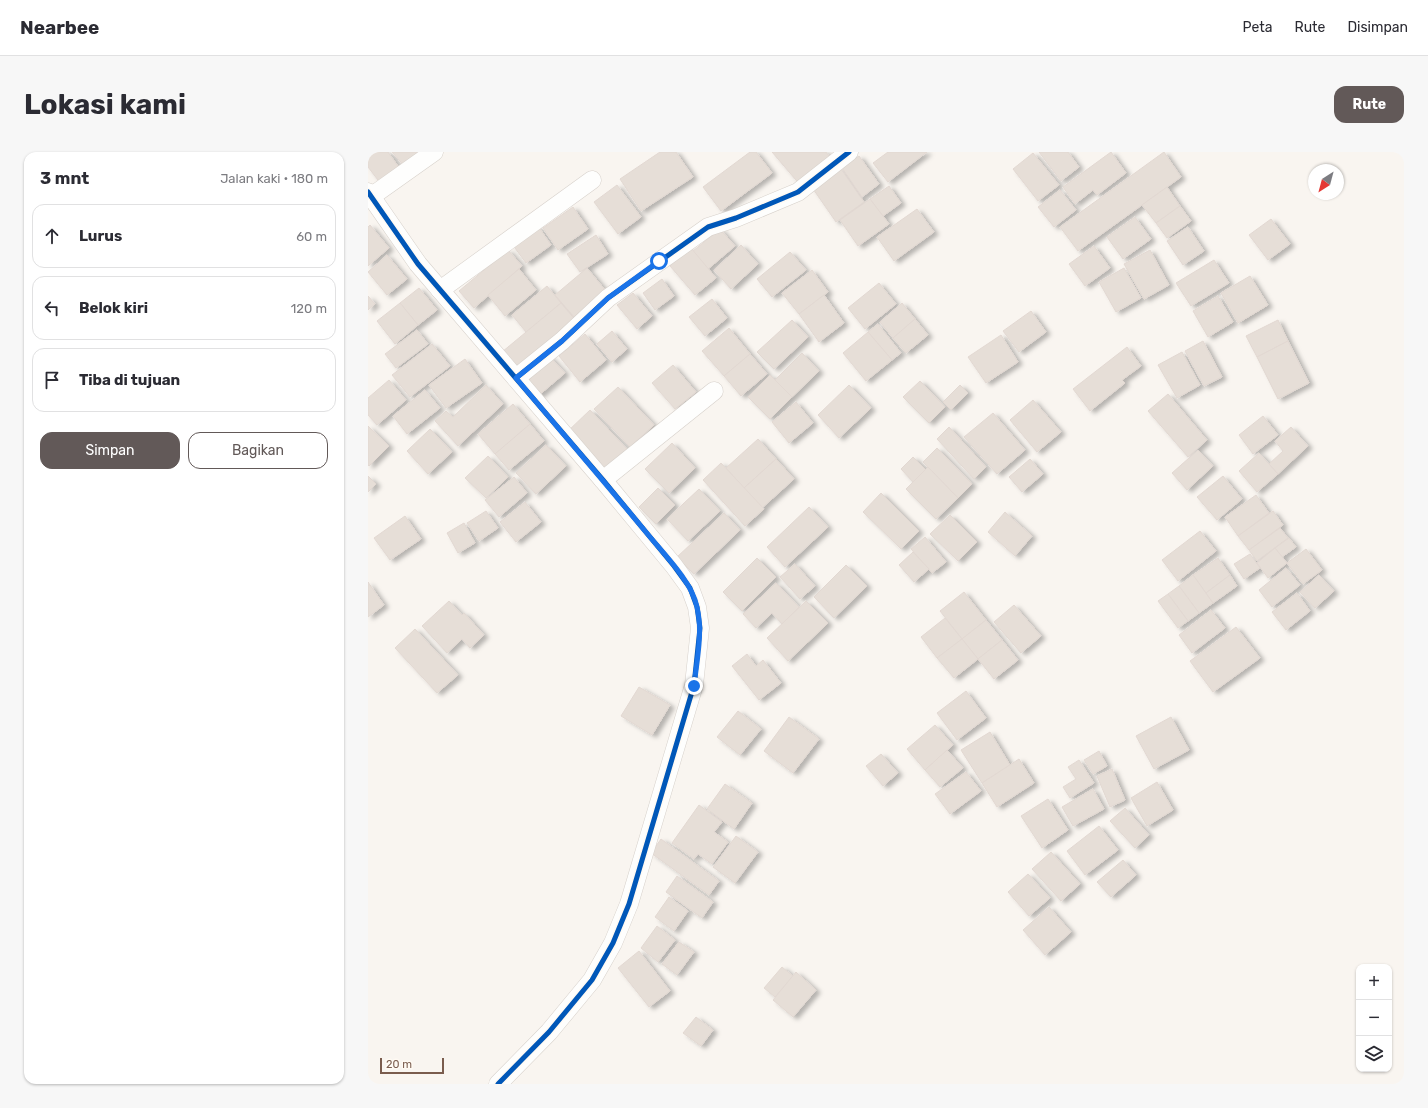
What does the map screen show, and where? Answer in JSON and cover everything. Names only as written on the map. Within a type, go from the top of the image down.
[{"type":"street","points":[[434,152],[370,194],[418,264],[603,480],[669,560],[690,588],[697,607],[700,628],[694,686],[629,904],[613,943],[588,986],[550,1032],[498,1084]]},
{"type":"street","points":[[516,378],[562,341],[608,298],[708,227],[736,218],[798,192],[849,152]]},
{"type":"street","points":[[440,290],[592,180]]},
{"type":"street","points":[[603,480],[714,391]]},
{"type":"building","points":[[368,152],[388,152],[400,169],[381,184],[368,167]]},
{"type":"building","points":[[392,152],[421,152],[406,168]]},
{"type":"building","points":[[660,152],[676,152],[693,177],[641,211],[620,179]]},
{"type":"building","points":[[750,152],[756,152],[772,173],[721,211],[703,187]]},
{"type":"building","points":[[772,152],[826,152],[832,160],[801,186]]},
{"type":"building","points":[[888,152],[927,152],[888,182],[873,163]]},
{"type":"building","points":[[1039,152],[1068,152],[1079,167],[1061,181]]},
{"type":"building","points":[[1111,152],[1126,173],[1097,195],[1093,190],[1075,204],[1063,187]]},
{"type":"building","points":[[1164,152],[1181,177],[1078,251],[1060,227]]},
{"type":"building","points":[[1033,153],[1059,185],[1038,201],[1013,169]]},
{"type":"building","points":[[859,156],[879,184],[862,197],[842,168]]},
{"type":"building","points":[[839,166],[864,202],[836,222],[811,186]]},
{"type":"building","points":[[617,185],[641,217],[618,234],[594,202]]},
{"type":"building","points":[[889,186],[901,203],[883,216],[870,199]]},
{"type":"building","points":[[1167,187],[1180,206],[1156,223],[1142,205]]},
{"type":"building","points":[[1060,190],[1076,210],[1054,227],[1038,207]]},
{"type":"building","points":[[870,199],[889,224],[858,246],[840,220]]},
{"type":"building","points":[[1180,206],[1191,221],[1167,238],[1156,223]]},
{"type":"building","points":[[573,207],[588,229],[558,250],[543,228]]},
{"type":"building","points":[[917,209],[934,232],[894,261],[877,237]]},
{"type":"building","points":[[1135,217],[1151,239],[1123,259],[1107,237]]},
{"type":"building","points":[[1271,219],[1290,244],[1268,260],[1249,235]]},
{"type":"building","points":[[370,225],[389,248],[368,266],[368,227]]},
{"type":"building","points":[[538,226],[551,245],[526,263],[512,244]]},
{"type":"building","points":[[1188,227],[1204,251],[1183,265],[1167,241]]},
{"type":"building","points":[[720,229],[735,246],[708,269],[693,251]]},
{"type":"building","points":[[596,235],[608,254],[580,272],[567,254]]},
{"type":"building","points":[[741,245],[758,264],[731,289],[714,270]]},
{"type":"building","points":[[1094,246],[1110,268],[1085,286],[1069,264]]},
{"type":"building","points":[[691,248],[716,278],[695,295],[670,266]]},
{"type":"building","points":[[508,250],[522,266],[474,308],[459,291]]},
{"type":"building","points":[[1150,250],[1169,285],[1144,299],[1124,264]]},
{"type":"building","points":[[790,252],[806,270],[772,297],[757,279]]},
{"type":"building","points":[[387,255],[407,279],[387,295],[368,272]]},
{"type":"building","points":[[1214,260],[1229,283],[1191,306],[1176,283]]},
{"type":"building","points":[[587,268],[606,291],[574,317],[555,295]]},
{"type":"building","points":[[1124,268],[1141,298],[1116,312],[1099,282]]},
{"type":"building","points":[[519,269],[536,290],[505,316],[488,295]]},
{"type":"building","points":[[812,270],[828,292],[799,314],[782,293]]},
{"type":"building","points":[[1250,276],[1268,305],[1238,323],[1221,293]]},
{"type":"building","points":[[662,279],[674,296],[655,310],[643,293]]},
{"type":"building","points":[[879,283],[896,304],[865,329],[848,308]]},
{"type":"building","points":[[547,286],[561,303],[526,332],[512,315]]},
{"type":"building","points":[[419,288],[437,310],[418,325],[400,303]]},
{"type":"building","points":[[633,293],[652,316],[637,329],[617,305]]},
{"type":"building","points":[[824,295],[844,323],[819,342],[799,314]]},
{"type":"building","points":[[368,296],[375,304],[368,310]]},
{"type":"building","points":[[1218,296],[1233,322],[1208,337],[1193,311]]},
{"type":"building","points":[[712,299],[727,318],[705,336],[689,317]]},
{"type":"building","points":[[400,303],[418,325],[395,344],[377,321]]},
{"type":"building","points":[[561,303],[577,322],[518,371],[502,352]]},
{"type":"building","points":[[902,303],[915,319],[893,338],[880,322]]},
{"type":"building","points":[[1031,311],[1046,332],[1019,352],[1003,331]]},
{"type":"building","points":[[915,319],[928,335],[906,353],[893,338]]},
{"type":"building","points":[[792,320],[808,337],[774,369],[757,352]]},
{"type":"building","points":[[1278,320],[1288,341],[1257,357],[1246,336]]},
{"type":"building","points":[[878,324],[901,353],[892,360],[868,332]]},
{"type":"building","points":[[729,328],[750,354],[724,376],[702,351]]},
{"type":"building","points":[[417,330],[428,344],[396,368],[385,354]]},
{"type":"building","points":[[612,331],[627,349],[612,362],[597,344]]},
{"type":"building","points":[[868,332],[892,360],[866,381],[843,353]]},
{"type":"building","points":[[585,334],[606,360],[580,382],[559,356]]},
{"type":"building","points":[[1001,335],[1018,362],[986,383],[968,357]]},
{"type":"building","points":[[1203,341],[1222,377],[1204,386],[1185,351]]},
{"type":"building","points":[[1288,341],[1309,383],[1278,399],[1257,357]]},
{"type":"building","points":[[432,344],[450,366],[410,397],[392,375]]},
{"type":"building","points":[[1127,347],[1141,366],[1122,380],[1125,383],[1090,411],[1073,389]]},
{"type":"building","points":[[1182,352],[1200,385],[1177,398],[1158,365]]},
{"type":"building","points":[[802,353],[819,371],[792,397],[775,380]]},
{"type":"building","points":[[750,354],[767,374],[741,396],[724,376]]},
{"type":"building","points":[[549,356],[565,373],[538,396],[522,378]]},
{"type":"building","points":[[465,359],[482,383],[446,408],[429,385]]},
{"type":"building","points":[[673,365],[696,392],[675,409],[652,383]]},
{"type":"building","points":[[770,375],[792,397],[770,419],[748,397]]},
{"type":"building","points":[[389,380],[406,400],[377,425],[368,415],[368,398]]},
{"type":"building","points":[[920,381],[945,407],[929,423],[903,397]]},
{"type":"building","points":[[486,385],[503,404],[458,446],[435,421],[446,411],[453,417]]},
{"type":"building","points":[[849,385],[871,408],[839,438],[818,415]]},
{"type":"building","points":[[960,385],[968,393],[951,410],[943,402]]},
{"type":"building","points":[[618,387],[654,425],[630,447],[594,409]]},
{"type":"building","points":[[425,390],[440,408],[407,434],[393,416]]},
{"type":"building","points":[[1168,394],[1207,440],[1188,457],[1148,411]]},
{"type":"building","points":[[1033,400],[1061,432],[1037,452],[1010,420]]},
{"type":"building","points":[[796,402],[813,423],[789,443],[772,422]]},
{"type":"building","points":[[513,404],[530,424],[495,454],[478,434]]},
{"type":"building","points":[[590,410],[627,449],[603,471],[567,432]]},
{"type":"building","points":[[993,413],[1025,450],[997,474],[964,437]]},
{"type":"building","points":[[1263,416],[1278,435],[1253,454],[1239,435]]},
{"type":"building","points":[[530,424],[544,441],[509,470],[495,454]]},
{"type":"building","points":[[368,426],[389,446],[369,466],[368,465]]},
{"type":"building","points":[[949,427],[986,467],[974,479],[937,439]]},
{"type":"building","points":[[1291,427],[1308,446],[1278,474],[1269,464],[1283,451],[1275,441]]},
{"type":"building","points":[[430,429],[452,452],[428,474],[407,451]]},
{"type":"building","points":[[758,439],[776,459],[744,488],[726,468]]},
{"type":"building","points":[[672,443],[695,468],[669,493],[645,469]]},
{"type":"building","points":[[546,445],[566,466],[536,494],[516,473]]},
{"type":"building","points":[[937,448],[972,484],[958,498],[923,462]]},
{"type":"building","points":[[1198,450],[1213,466],[1187,490],[1172,473]]},
{"type":"building","points":[[1259,453],[1278,474],[1257,492],[1239,471]]},
{"type":"building","points":[[488,456],[508,477],[486,498],[465,478]]},
{"type":"building","points":[[913,457],[926,470],[913,482],[901,469]]},
{"type":"building","points":[[776,459],[794,479],[762,508],[744,488]]},
{"type":"building","points":[[1030,459],[1043,474],[1022,492],[1009,477]]},
{"type":"building","points":[[721,463],[764,509],[745,526],[703,480]]},
{"type":"building","points":[[928,467],[958,498],[936,519],[906,489]]},
{"type":"building","points":[[368,476],[376,484],[368,492]]},
{"type":"building","points":[[1223,476],[1242,499],[1217,520],[1197,497]]},
{"type":"building","points":[[514,477],[527,493],[499,517],[485,500]]},
{"type":"building","points":[[658,488],[675,505],[656,524],[639,507]]},
{"type":"building","points":[[699,489],[720,511],[688,541],[667,519]]},
{"type":"building","points":[[881,493],[919,531],[901,549],[863,512]]},
{"type":"building","points":[[1256,495],[1269,513],[1238,536],[1225,517]]},
{"type":"building","points":[[525,502],[541,522],[516,542],[500,522]]},
{"type":"building","points":[[809,507],[828,527],[785,567],[767,547]]},
{"type":"building","points":[[486,511],[498,528],[479,541],[467,523]]},
{"type":"building","points":[[1273,511],[1283,525],[1249,550],[1238,536]]},
{"type":"building","points":[[1005,512],[1032,536],[1015,556],[988,532]]},
{"type":"building","points":[[724,513],[740,530],[694,574],[677,557]]},
{"type":"building","points":[[950,515],[977,542],[958,561],[930,534]]},
{"type":"building","points":[[405,516],[421,539],[390,560],[374,538]]},
{"type":"building","points":[[464,523],[475,543],[458,553],[447,533]]},
{"type":"building","points":[[1280,528],[1288,538],[1257,561],[1249,550]]},
{"type":"building","points":[[1200,531],[1216,551],[1178,581],[1162,560]]},
{"type":"building","points":[[925,537],[946,562],[932,573],[911,549]]},
{"type":"building","points":[[1289,538],[1296,547],[1282,557],[1275,548]]},
{"type":"building","points":[[1275,548],[1287,563],[1268,578],[1257,563]]},
{"type":"building","points":[[1306,549],[1322,570],[1303,584],[1287,563]]},
{"type":"building","points":[[913,552],[929,569],[914,582],[899,565]]},
{"type":"building","points":[[1250,554],[1260,568],[1244,579],[1234,564]]},
{"type":"building","points":[[757,558],[776,577],[742,611],[723,592]]},
{"type":"building","points":[[1218,558],[1230,575],[1206,593],[1193,575]]},
{"type":"building","points":[[795,564],[815,586],[800,599],[780,577]]},
{"type":"building","points":[[846,565],[867,586],[834,618],[814,597]]},
{"type":"building","points":[[1286,568],[1300,585],[1272,607],[1259,590]]},
{"type":"building","points":[[1193,575],[1213,603],[1199,613],[1179,586]]},
{"type":"building","points":[[1230,575],[1237,586],[1213,603],[1206,593]]},
{"type":"building","points":[[1319,575],[1334,591],[1315,608],[1300,592]]},
{"type":"building","points":[[368,582],[384,605],[368,617]]},
{"type":"building","points":[[776,583],[799,607],[782,624],[772,613],[756,628],[743,614]]},
{"type":"building","points":[[1179,586],[1199,613],[1188,621],[1168,594]]},
{"type":"building","points":[[964,592],[986,620],[962,639],[940,611]]},
{"type":"building","points":[[1297,593],[1310,611],[1286,630],[1272,612]]},
{"type":"building","points":[[1168,594],[1188,621],[1178,628],[1158,601]]},
{"type":"building","points":[[449,601],[462,615],[464,613],[484,635],[470,648],[462,639],[447,653],[422,626]]},
{"type":"building","points":[[806,601],[828,623],[788,661],[767,638]]},
{"type":"building","points":[[1014,605],[1041,636],[1021,653],[994,622]]},
{"type":"building","points":[[1211,610],[1225,628],[1192,653],[1179,635]]},
{"type":"building","points":[[945,618],[962,639],[937,658],[921,637]]},
{"type":"building","points":[[986,620],[1002,640],[978,659],[962,639]]},
{"type":"building","points":[[1236,627],[1260,658],[1213,692],[1190,661]]},
{"type":"building","points":[[415,629],[458,675],[437,693],[395,648]]},
{"type":"building","points":[[962,639],[978,659],[954,678],[937,658]]},
{"type":"building","points":[[1002,640],[1018,660],[994,679],[978,659]]},
{"type":"building","points":[[747,654],[756,666],[763,660],[781,683],[759,700],[732,666]]},
{"type":"building","points":[[639,687],[670,705],[652,735],[621,716]]},
{"type":"building","points":[[966,691],[986,718],[957,740],[937,713]]},
{"type":"building","points":[[738,711],[761,729],[740,755],[717,737]]},
{"type":"building","points":[[789,717],[819,739],[793,773],[764,751]]},
{"type":"building","points":[[1171,717],[1189,750],[1154,769],[1136,736]]},
{"type":"building","points":[[935,725],[953,745],[925,770],[907,749]]},
{"type":"building","points":[[990,732],[1010,765],[982,783],[961,750]]},
{"type":"building","points":[[947,750],[963,768],[940,787],[925,770]]},
{"type":"building","points":[[1099,751],[1107,766],[1093,774],[1084,760]]},
{"type":"building","points":[[881,754],[898,773],[883,786],[866,766]]},
{"type":"building","points":[[1019,759],[1034,783],[997,807],[982,783]]},
{"type":"building","points":[[1079,760],[1094,783],[1070,798],[1063,787],[1076,779],[1068,767]]},
{"type":"building","points":[[1112,769],[1125,800],[1110,807],[1097,776]]},
{"type":"building","points":[[966,772],[981,791],[950,814],[935,794]]},
{"type":"building","points":[[1157,782],[1173,810],[1147,826],[1131,798]]},
{"type":"building","points":[[725,784],[752,803],[734,829],[707,809]]},
{"type":"building","points":[[1093,789],[1104,809],[1073,826],[1062,807]]},
{"type":"building","points":[[1048,799],[1068,830],[1042,848],[1021,816]]},
{"type":"building","points":[[699,805],[722,822],[714,832],[728,842],[712,864],[698,854],[694,859],[672,843]]},
{"type":"building","points":[[1125,808],[1149,835],[1135,848],[1110,821]]},
{"type":"building","points":[[1099,826],[1118,850],[1085,875],[1067,851]]},
{"type":"building","points":[[736,836],[758,852],[735,883],[713,867]]},
{"type":"building","points":[[661,839],[719,881],[709,895],[651,853]]},
{"type":"building","points":[[1051,852],[1080,884],[1061,901],[1032,869]]},
{"type":"building","points":[[1123,860],[1136,875],[1111,897],[1097,882]]},
{"type":"building","points":[[1028,874],[1050,898],[1029,916],[1008,892]]},
{"type":"building","points":[[677,876],[713,902],[702,918],[666,892]]},
{"type":"building","points":[[669,897],[688,911],[674,931],[655,917]]},
{"type":"building","points":[[1049,907],[1071,932],[1045,955],[1023,930]]},
{"type":"building","points":[[657,926],[675,940],[658,962],[641,948]]},
{"type":"building","points":[[679,942],[694,952],[677,975],[662,964]]},
{"type":"building","points":[[639,951],[670,991],[649,1007],[618,968]]},
{"type":"building","points":[[782,967],[793,976],[775,997],[764,988]]},
{"type":"building","points":[[796,972],[816,990],[793,1017],[773,1000]]},
{"type":"building","points":[[696,1017],[713,1030],[701,1046],[683,1033]]},
{"type":"cycle path","points":[[516,378],[562,341],[608,298],[708,227],[736,218],[798,192],[849,152]]},
{"type":"cycle path","points":[[368,192],[418,264],[603,480],[674,566],[690,588],[697,607],[700,628],[694,685],[629,904],[613,943],[592,980],[549,1032],[498,1084]]},
{"type":"route","points":[[659,261],[608,298],[562,341],[516,378],[603,480],[674,566],[690,588],[697,607],[700,628],[694,686]]}]
